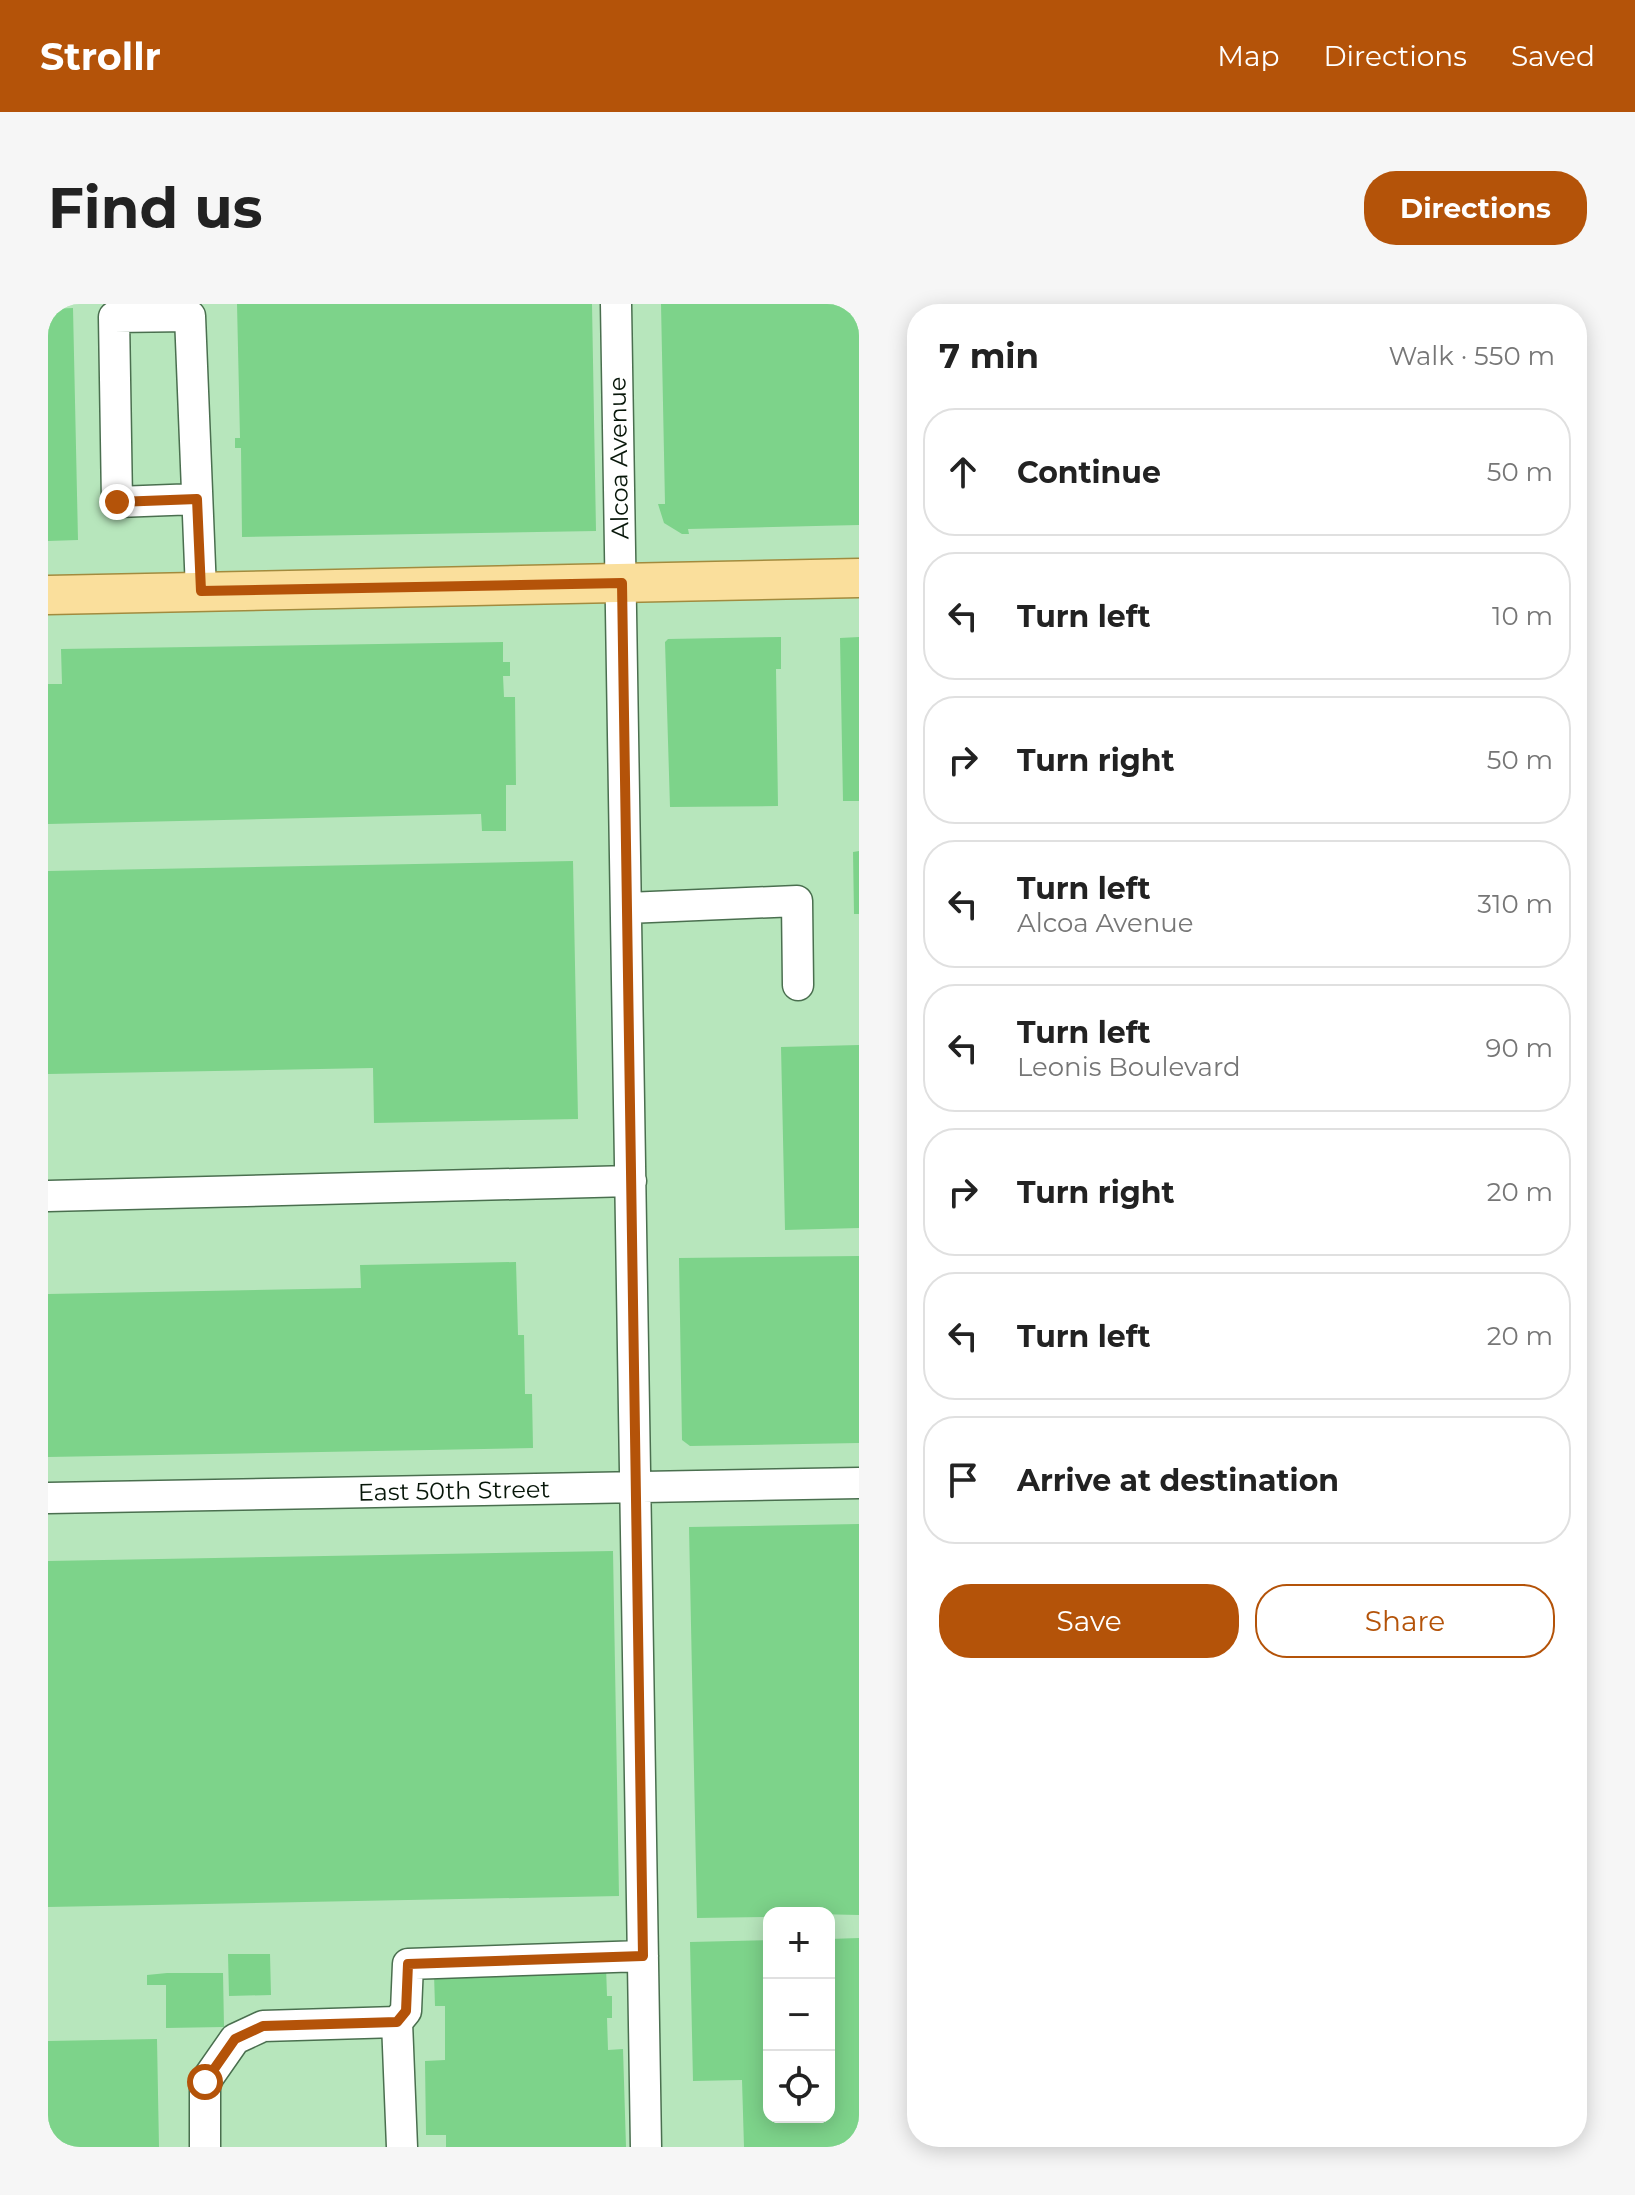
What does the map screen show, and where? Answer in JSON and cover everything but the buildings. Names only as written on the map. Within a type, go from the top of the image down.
[{"type":"main road","points":[[48,595],[859,578]]},
{"type":"street","name":"Alcoa Avenue","points":[[616,304],[646,2147]]},
{"type":"street","points":[[197,499],[117,502],[114,317],[190,316],[201,591]]},
{"type":"street","points":[[627,908],[797,901],[798,985]]},
{"type":"street","points":[[48,1196],[631,1181]]},
{"type":"street","name":"East 50th Street","points":[[48,1498],[859,1483]]},
{"type":"street","points":[[402,2147],[397,2022],[406,2011],[408,1964],[643,1956]]},
{"type":"street","points":[[205,2147],[205,2082],[235,2039],[263,2026],[397,2022]]},
{"type":"shaded area","points":[[48,304],[859,304],[859,2147],[48,2147]]},
{"type":"route","points":[[117,502],[197,499],[201,591],[622,583],[643,1956],[408,1964],[406,2011],[397,2022],[263,2026],[235,2039],[205,2082]]}]
